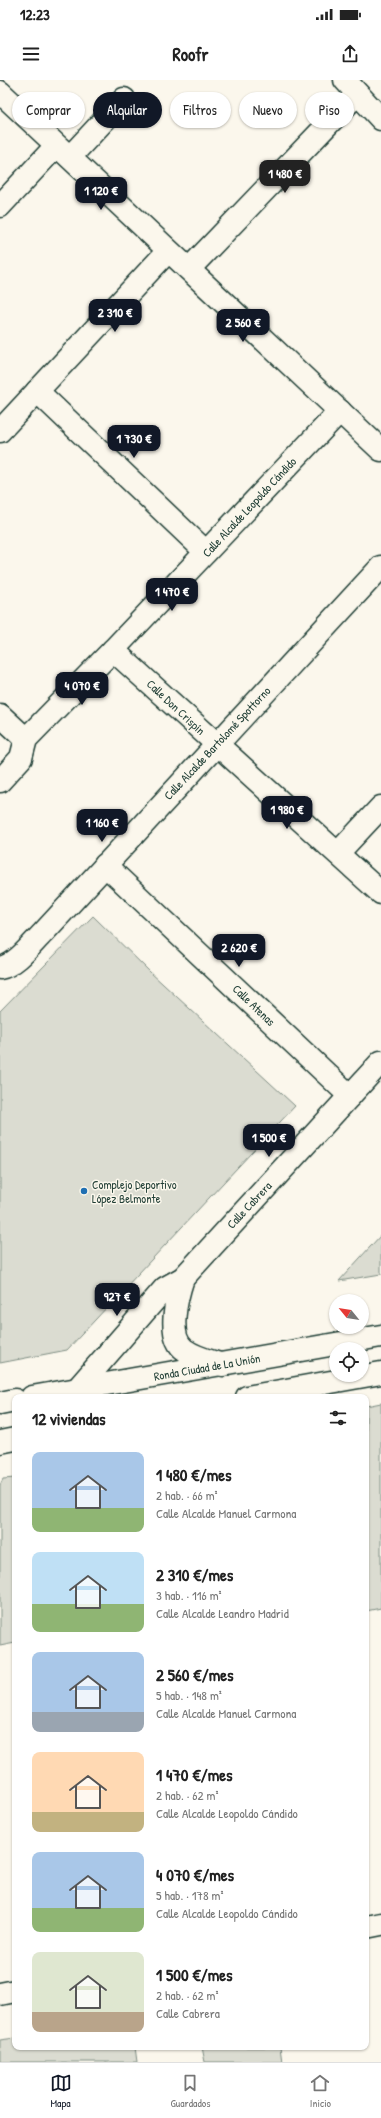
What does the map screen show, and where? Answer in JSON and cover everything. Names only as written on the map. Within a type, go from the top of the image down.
[{"type":"street","points":[[189,269],[351,87],[381,119]]},
{"type":"street","points":[[0,92],[381,450]]},
{"type":"street","points":[[0,206],[93,126]]},
{"type":"street","points":[[0,431],[168,251]]},
{"type":"street","points":[[37,391],[206,552]]},
{"type":"street","name":"Calle Alcalde Leopoldo Cándido","points":[[0,781],[21,758],[26,739],[114,650],[340,411]]},
{"type":"street","name":"Calle Alcalde Bartolomé Spottorno","points":[[2,966],[21,955],[381,567]]},
{"type":"street","name":"Calle Don Crispín","points":[[114,650],[381,893]]},
{"type":"street","points":[[0,715],[26,739]]},
{"type":"street","points":[[338,853],[381,807]]},
{"type":"street","name":"Calle Atenas","points":[[105,865],[350,1096]]},
{"type":"street","name":"Calle Cabrera","points":[[182,1278],[381,1062]]},
{"type":"street","points":[[182,1278],[176,1297],[175,1312],[175,1329],[179,1343],[184,1350],[191,1354],[223,1365]]},
{"type":"street","points":[[78,1388],[165,1288],[182,1278]]},
{"type":"street","name":"Ronda Ciudad de La Unión","points":[[47,1394],[223,1365],[381,1336]]},
{"type":"street","points":[[264,1394],[381,1373]]},
{"type":"street","points":[[0,1403],[12,1401]]},
{"type":"street","points":[[0,1442],[12,1440]]},
{"type":"street","points":[[369,1926],[381,1924]]},
{"type":"street","points":[[0,1994],[12,1992]]},
{"type":"shaded area","name":"Complejo Deportivo López Belmonte","points":[[93,916],[150,972],[295,1106],[67,1350],[0,1363],[0,1011]]},
{"type":"shaded area","points":[[381,1235],[381,1274],[339,1281]]},
{"type":"shaded area","points":[[381,1403],[381,1608],[369,1610],[369,1405]]},
{"type":"shaded area","points":[[12,1478],[12,1644],[0,1646],[0,1485],[3,1479]]},
{"type":"shaded area","points":[[12,2038],[12,2050],[135,2050],[137,2062],[0,2062],[0,2040]]},
{"type":"shaded area","points":[[203,2050],[280,2050],[282,2062],[205,2062]]},
{"type":"place","name":"Complejo Deportivo López Belmonte","points":[[84,1191]]}]
